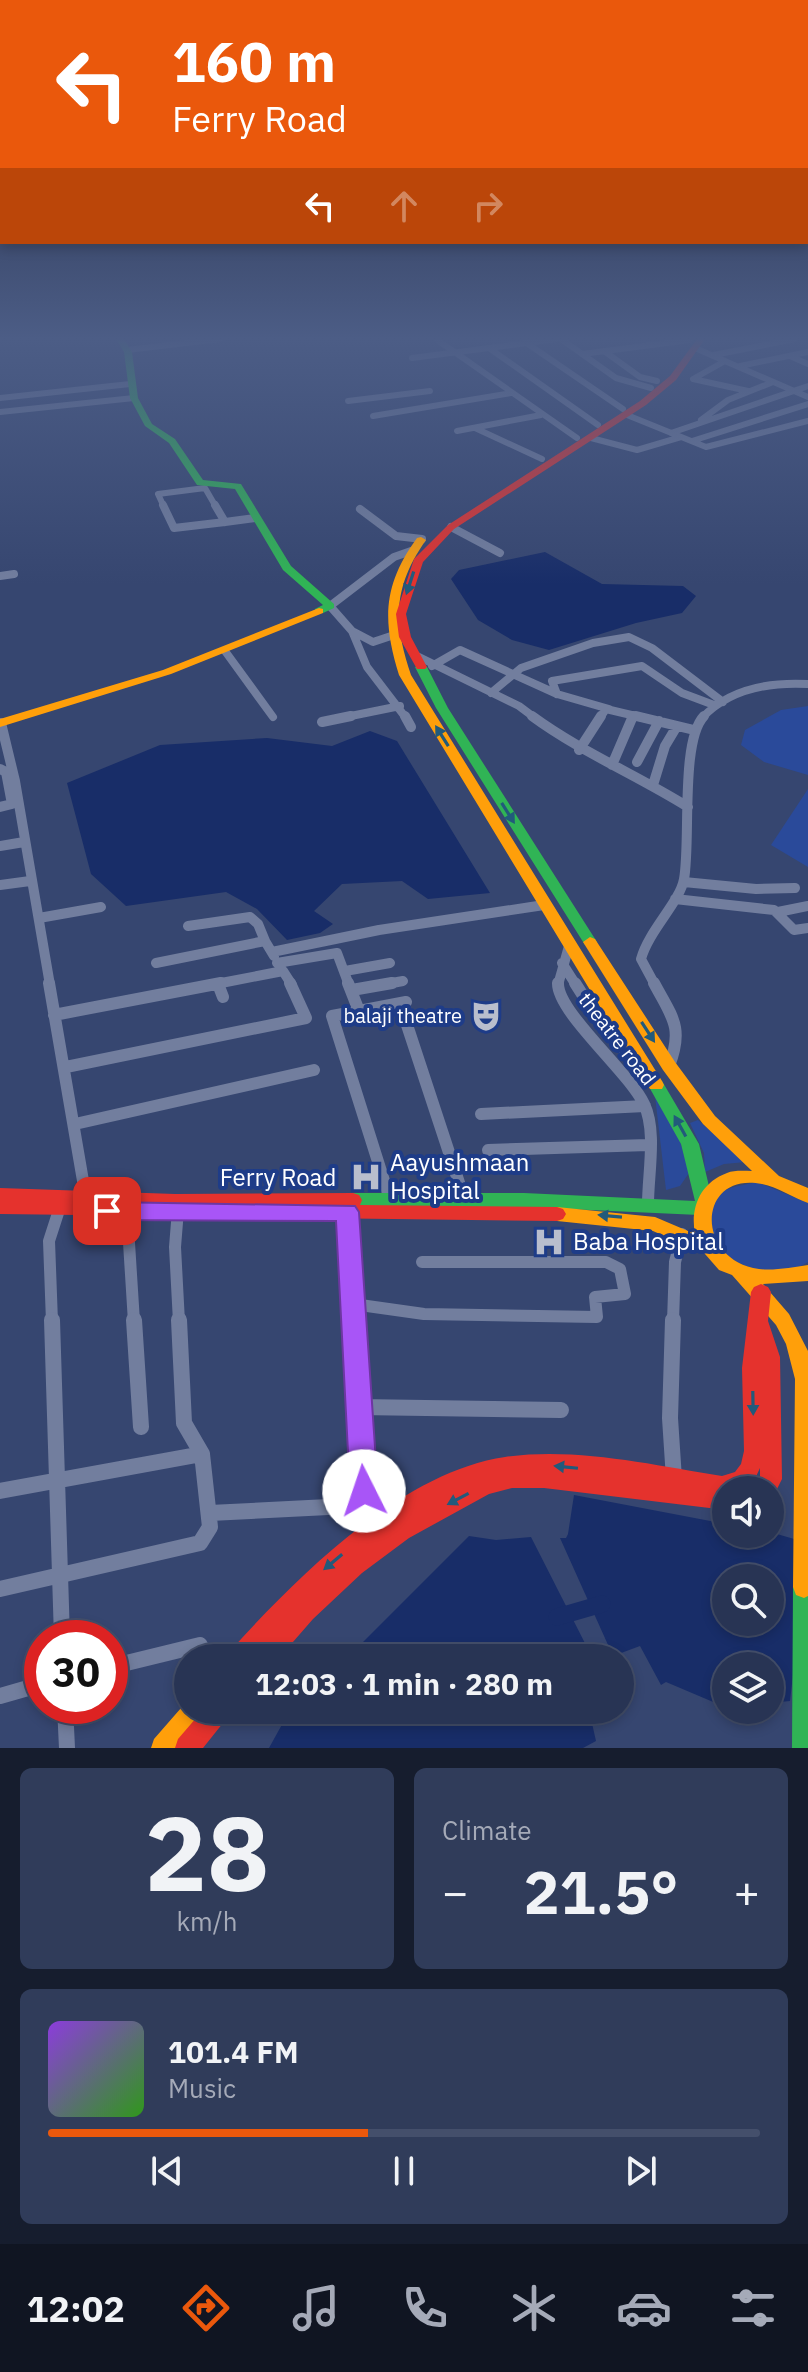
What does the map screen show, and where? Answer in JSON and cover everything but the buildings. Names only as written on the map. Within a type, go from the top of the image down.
[{"type":"main road","points":[[146,421],[149,426],[172,441],[200,483],[238,486],[255,518],[300,586],[330,606]]},
{"type":"main road","points":[[611,421],[451,527],[418,561],[410,578],[401,614],[411,652],[449,719],[669,1066],[709,1120],[772,1179]]},
{"type":"main road","points":[[589,434],[542,459],[422,539],[411,551],[391,592],[388,616],[391,636],[405,675],[690,1144],[701,1204],[699,1228],[709,1249]]},
{"type":"main road","points":[[0,723],[107,694],[225,651],[330,606]]},
{"type":"main road","points":[[701,1204],[724,1182],[755,1176],[772,1179],[808,1196]]},
{"type":"main road","name":"Ferry Road","points":[[0,1195],[127,1211],[185,1207],[347,1212],[465,1201],[570,1207],[634,1219],[682,1234],[709,1249],[740,1272],[783,1314],[801,1349],[805,1379],[804,1748]]},
{"type":"main road","name":"Ferry Road","points":[[0,1207],[59,1210],[87,1206],[570,1207],[701,1204]]},
{"type":"main road","points":[[740,1272],[778,1280],[808,1273]]},
{"type":"main road","points":[[761,1292],[761,1326],[770,1369],[771,1476]]},
{"type":"main road","points":[[251,1644],[290,1599],[338,1558],[393,1517],[468,1476],[502,1467],[540,1464],[722,1486],[738,1483],[752,1466],[753,1355],[761,1326]]},
{"type":"main road","points":[[276,1644],[305,1611],[354,1565],[401,1531],[484,1486],[512,1478],[544,1478],[712,1498]]},
{"type":"main road","points":[[163,1748],[183,1724]]},
{"type":"main road","points":[[187,1748],[207,1724]]},
{"type":"street","points":[[457,431],[510,421]]},
{"type":"street","points":[[555,421],[637,450],[681,437]]},
{"type":"street","points":[[573,421],[589,434]]},
{"type":"street","points":[[644,421],[710,447],[808,421]]},
{"type":"street","points":[[696,424],[700,421]]},
{"type":"street","points":[[671,433],[706,421]]},
{"type":"street","points":[[691,441],[756,421]]},
{"type":"street","points":[[474,427],[542,459]]},
{"type":"street","points":[[225,522],[205,488],[158,494],[174,528],[225,522],[255,518]]},
{"type":"street","points":[[360,509],[396,536],[422,539]]},
{"type":"street","points":[[451,527],[500,553]]},
{"type":"street","points":[[391,636],[366,641],[352,631],[330,606],[394,557],[411,551]]},
{"type":"street","points":[[0,576],[14,574]]},
{"type":"street","points":[[352,631],[367,667],[400,706],[411,727]]},
{"type":"street","points":[[491,693],[521,668],[574,649],[629,637],[652,648],[718,704]]},
{"type":"street","points":[[432,666],[460,650],[557,694],[694,730]]},
{"type":"street","points":[[225,651],[273,717]]},
{"type":"street","points":[[411,652],[432,666],[519,706],[579,750],[653,785],[688,807]]},
{"type":"street","points":[[557,694],[552,681],[561,677],[581,678],[642,666],[682,693],[718,704]]},
{"type":"street","points":[[669,1066],[678,1043],[678,1029],[641,959],[646,940],[684,882],[694,730],[718,704],[776,682],[808,684]]},
{"type":"street","points":[[322,722],[400,706]]},
{"type":"street","points":[[579,750],[603,711],[609,709]]},
{"type":"street","points":[[612,765],[633,715]]},
{"type":"street","points":[[637,762],[659,721]]},
{"type":"street","points":[[0,723],[7,774],[7,807],[24,842],[66,1067],[87,1206]]},
{"type":"street","points":[[653,785],[665,746],[677,726]]},
{"type":"street","points":[[0,846],[24,842]]},
{"type":"street","points":[[0,885],[30,881]]},
{"type":"street","points":[[684,882],[756,889],[795,888]]},
{"type":"street","points":[[675,899],[778,912],[808,906]]},
{"type":"street","points":[[54,1015],[218,984],[379,930],[544,905]]},
{"type":"street","points":[[39,918],[101,907]]},
{"type":"street","points":[[778,912],[794,930],[808,928]]},
{"type":"street","points":[[66,1067],[306,1018],[298,995],[258,924],[250,917],[188,926]]},
{"type":"street","points":[[156,963],[265,941]]},
{"type":"street","name":"theatre road","points":[[569,946],[557,987],[567,1007],[627,1077],[645,1106],[648,1204]]},
{"type":"street","points":[[277,962],[337,953],[359,1011]]},
{"type":"street","points":[[345,971],[390,963]]},
{"type":"street","points":[[562,963],[608,1033],[648,1071]]},
{"type":"street","points":[[352,990],[403,981]]},
{"type":"street","points":[[218,984],[223,997]]},
{"type":"street","points":[[392,1206],[332,1016],[406,1002]]},
{"type":"street","points":[[407,1025],[465,1201]]},
{"type":"street","points":[[75,1124],[314,1070]]},
{"type":"street","points":[[481,1114],[645,1106]]},
{"type":"street","points":[[488,1150],[648,1145]]},
{"type":"street","points":[[0,1589],[200,1543],[210,1527],[202,1454],[184,1423],[175,1247],[185,1207]]},
{"type":"street","points":[[59,1210],[49,1241],[54,1479],[61,1620]]},
{"type":"street","points":[[127,1211],[141,1427]]},
{"type":"street","points":[[210,1513],[357,1504],[364,1491],[347,1212]]},
{"type":"street","points":[[674,1479],[670,1418],[675,1262],[682,1234]]},
{"type":"street","points":[[353,1304],[424,1314],[597,1317],[595,1297],[625,1294],[620,1269],[606,1262],[422,1262]]},
{"type":"street","points":[[359,1407],[561,1410]]},
{"type":"street","points":[[0,1491],[202,1454]]},
{"type":"street","points":[[128,1663],[174,1651]]},
{"type":"street","points":[[0,1696],[24,1689]]},
{"type":"street","points":[[66,1724],[67,1748]]},
{"type":"shaded area","points":[[545,552],[602,584],[683,586],[696,596],[682,613],[636,623],[549,650],[512,640],[478,620],[451,579],[459,570]]},
{"type":"shaded area","points":[[808,706],[808,775],[764,762],[741,745],[745,730],[781,710]]},
{"type":"shaded area","points":[[370,731],[397,741],[490,893],[428,899],[402,881],[342,884],[314,911],[333,924],[320,933],[287,940],[257,909],[226,892],[126,906],[91,874],[67,783],[160,745],[267,738],[332,746]]},
{"type":"shaded area","points":[[808,789],[808,867],[771,845]]},
{"type":"shaded area","points":[[655,1096],[676,1126],[689,1173],[680,1186],[666,1190]]},
{"type":"shaded area","points":[[698,1120],[746,1162],[724,1164],[705,1172],[704,1153],[690,1123]]},
{"type":"shaded area","points":[[757,1182],[808,1203],[808,1262],[777,1271],[742,1265],[725,1253],[706,1227],[712,1205],[721,1193]]},
{"type":"shaded area","points":[[574,1495],[712,1521],[712,1548],[784,1548],[784,1536],[808,1543],[790,1701],[784,1702],[784,1652],[712,1652],[712,1701],[666,1682],[661,1685],[640,1646],[634,1648],[634,1644],[608,1644],[560,1538],[566,1538]]},
{"type":"shaded area","points":[[469,1536],[496,1540],[531,1537],[585,1644],[361,1644]]},
{"type":"shaded area","points":[[282,1724],[592,1724],[596,1741],[583,1748],[269,1748]]},
{"type":"waterway","points":[[557,1617],[602,1604]]},
{"type":"traffic: fast","points":[[146,421],[149,426],[172,441],[200,483],[238,486],[287,568],[330,606],[319,611]]},
{"type":"traffic: fast","points":[[421,667],[442,708],[590,942]]},
{"type":"traffic: fast","points":[[656,1085],[690,1144],[703,1199]]},
{"type":"traffic: fast","points":[[353,1200],[524,1200],[699,1208]]},
{"type":"traffic: fast","points":[[804,1587],[804,1748]]},
{"type":"traffic: slow","points":[[421,540],[401,572],[393,605],[395,639],[405,675],[656,1085]]},
{"type":"traffic: slow","points":[[0,723],[167,672],[319,611]]},
{"type":"traffic: slow","points":[[590,942],[669,1066],[709,1120],[772,1179]]},
{"type":"traffic: slow","points":[[808,1196],[764,1177],[731,1178],[709,1194],[701,1217],[706,1243],[725,1265],[759,1277],[808,1273]]},
{"type":"traffic: slow","points":[[557,1214],[655,1224],[705,1247]]},
{"type":"traffic: slow","points":[[740,1272],[790,1331],[805,1379],[804,1587]]},
{"type":"traffic: slow","points":[[163,1748],[183,1724]]},
{"type":"traffic: jam","points":[[421,667],[405,637],[401,614],[418,561],[451,527],[616,421]]},
{"type":"traffic: jam","points":[[0,1195],[175,1201],[353,1200]]},
{"type":"traffic: jam","points":[[0,1207],[557,1214]]},
{"type":"traffic: jam","points":[[251,1644],[292,1602],[359,1542],[395,1515],[468,1476],[503,1467],[558,1465],[613,1469],[722,1486],[743,1479],[754,1451],[752,1368],[761,1292]]},
{"type":"traffic: jam","points":[[761,1326],[770,1357],[771,1476]]},
{"type":"traffic: jam","points":[[276,1644],[305,1611],[354,1565],[401,1531],[484,1486],[512,1478],[544,1478],[712,1498]]},
{"type":"traffic: jam","points":[[187,1748],[207,1724]]},
{"type":"place","name":"balaji theatre","points":[[486,1016]]},
{"type":"place","name":"Aayushmaan Hospital","points":[[366,1177]]},
{"type":"place","name":"Baba Hospital","points":[[549,1242]]},
{"type":"route","points":[[107,1211],[347,1212],[364,1491]]}]
